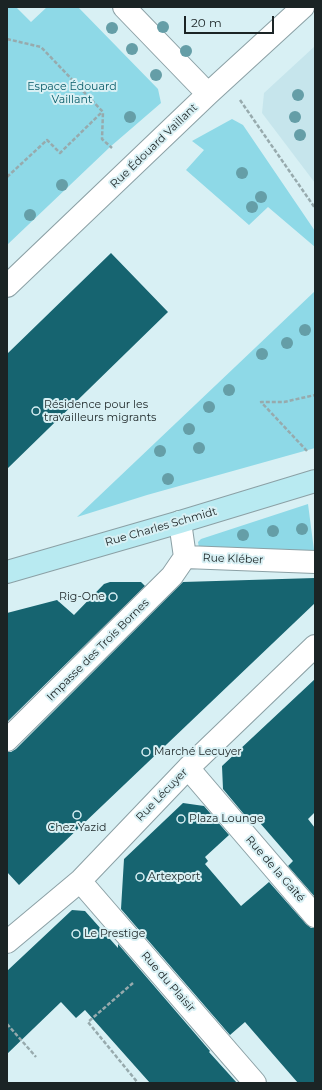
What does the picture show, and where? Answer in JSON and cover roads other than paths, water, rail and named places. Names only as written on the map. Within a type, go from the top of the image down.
[{"type":"street","points":[[124,7],[208,94]]},
{"type":"street","name":"Rue Édouard Vaillant","points":[[7,286],[208,94],[303,7]]},
{"type":"street","name":"Rue Charles Schmidt","points":[[7,572],[315,481]]},
{"type":"street","points":[[180,522],[185,557]]},
{"type":"street","name":"Rue Kléber","points":[[185,557],[315,562]]},
{"type":"street","name":"Impasse des Trois Bornes","points":[[7,740],[172,576],[185,557]]},
{"type":"street","name":"Rue Lécuyer","points":[[7,942],[80,881],[188,768],[315,646]]},
{"type":"street","name":"Rue de la Gaîté","points":[[188,768],[315,916]]},
{"type":"street","name":"Rue du Plaisir","points":[[80,881],[255,1083]]},
{"type":"place","name":"Résidence pour les travailleurs migrants","points":[[36,411]]},
{"type":"place","name":"Rig-One","points":[[113,597]]},
{"type":"place","name":"Marché Lecuyer","points":[[146,752]]},
{"type":"place","name":"Chez Yazid","points":[[77,815]]},
{"type":"place","name":"Plaza Lounge","points":[[181,819]]},
{"type":"place","name":"Artexport","points":[[140,877]]},
{"type":"place","name":"Le Prestige","points":[[76,934]]},
{"type":"park label","name":"Espace Édouard Vaillant","points":[[72,93]]}]
